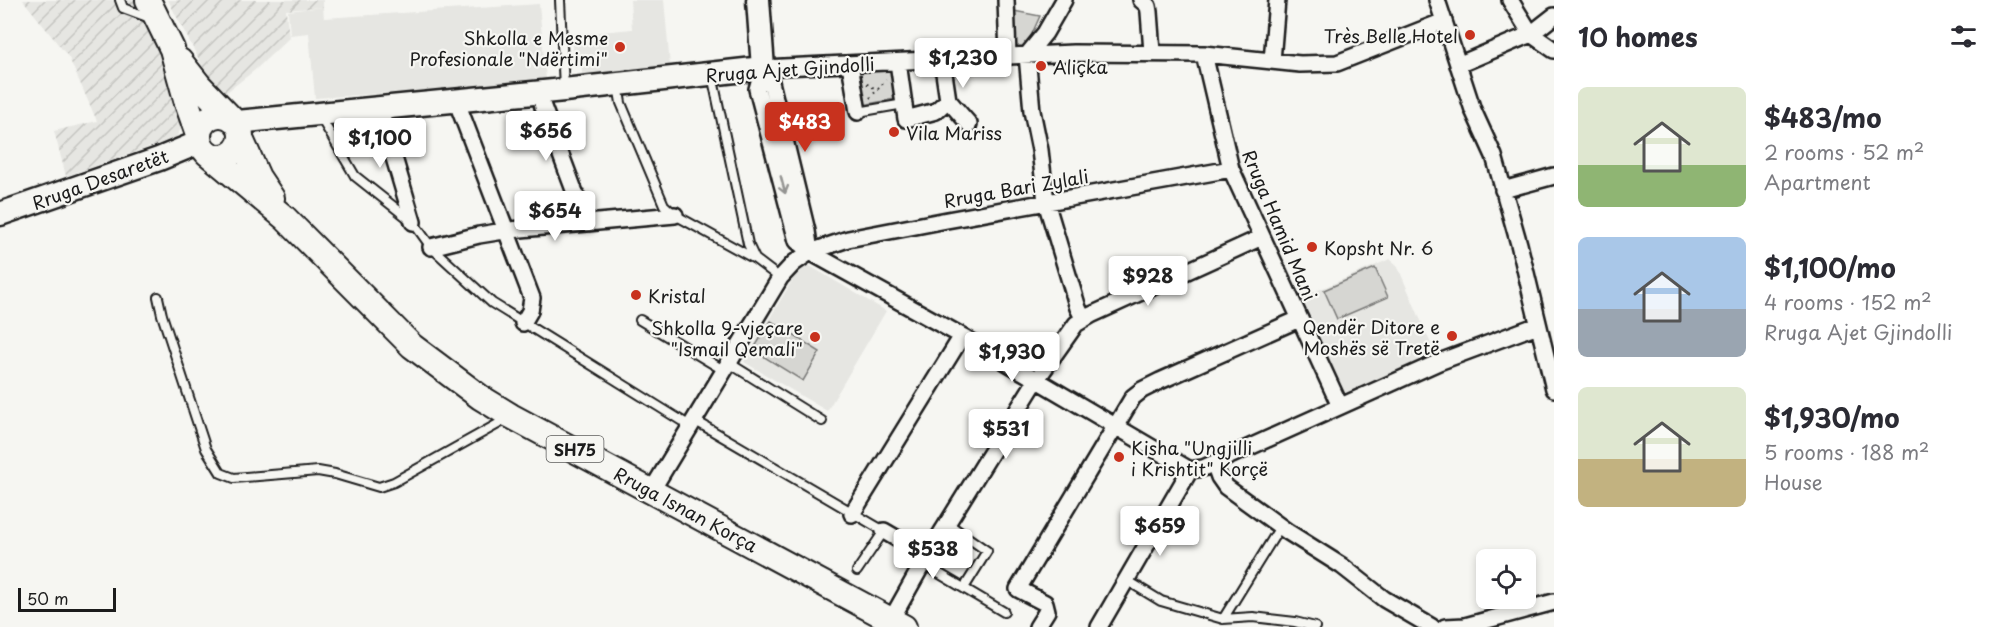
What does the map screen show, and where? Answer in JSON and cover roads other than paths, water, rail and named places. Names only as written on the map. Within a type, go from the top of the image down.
[{"type":"main road","points":[[148,0],[172,49],[187,103],[202,144],[215,157],[228,156],[238,148],[236,126],[199,85],[172,49]]},
{"type":"main road","points":[[202,144],[201,129],[209,118],[217,115],[236,126]]},
{"type":"main road","name":"Rruga Isnan Korça","points":[[236,126],[258,177],[285,218]]},
{"type":"main road","name":"Rruga Isnan Korça","points":[[202,144],[285,218],[412,346],[471,391],[511,416],[898,624]]},
{"type":"street","points":[[758,0],[763,68],[771,82],[810,252]]},
{"type":"street","points":[[1005,0],[1008,57]]},
{"type":"street","points":[[1064,0],[1045,33],[1027,55],[1032,111],[1040,150],[1046,202],[1083,318]]},
{"type":"street","points":[[1141,0],[1148,6],[1152,52]]},
{"type":"street","points":[[1272,61],[1277,0]]},
{"type":"street","points":[[1437,0],[1473,110],[1494,156],[1519,244],[1538,325],[1550,359],[1554,389]]},
{"type":"street","points":[[1510,0],[1531,34],[1554,50]]},
{"type":"street","points":[[1458,65],[1531,34],[1554,16]]},
{"type":"street","name":"Rruga Ajet Gjindolli","points":[[236,126],[379,107],[763,68],[898,64],[1027,55],[1152,52],[1204,54],[1300,64],[1337,63],[1444,21]]},
{"type":"street","name":"Rruga Hamid Mani","points":[[1204,54],[1231,170],[1340,406]]},
{"type":"street","points":[[942,60],[948,100],[969,124]]},
{"type":"street","points":[[850,64],[858,112]]},
{"type":"street","points":[[898,64],[906,119],[936,111],[948,100]]},
{"type":"street","points":[[539,91],[586,222]]},
{"type":"street","points":[[456,100],[532,298],[530,310],[523,323]]},
{"type":"street","points":[[379,107],[413,222]]},
{"type":"street","name":"Rruga Desaretët","points":[[0,214],[202,144]]},
{"type":"street","name":"Rruga Bari Zylali","points":[[810,252],[848,239],[1231,170]]},
{"type":"street","points":[[1503,190],[1554,176]]},
{"type":"street","points":[[431,247],[505,230],[675,215]]},
{"type":"street","points":[[898,624],[925,560],[1037,379],[1076,324],[1083,318],[1262,237]]},
{"type":"street","points":[[652,490],[780,278],[794,263],[810,252]]},
{"type":"street","points":[[810,252],[1037,379],[1190,470],[1203,468],[1439,362],[1538,325]]},
{"type":"street","points":[[1037,627],[1047,611],[1045,603],[1018,589],[1133,397],[1142,390],[1299,319]]},
{"type":"street","points":[[852,514],[962,336]]},
{"type":"street","points":[[1214,463],[1226,487],[1280,527],[1342,566],[1384,599],[1432,627]]},
{"type":"street","points":[[1099,627],[1128,581],[1190,470]]},
{"type":"street","points":[[884,531],[925,560]]},
{"type":"street","points":[[1445,627],[1465,626],[1554,603]]},
{"type":"lane","points":[[120,0],[123,8],[159,22]]},
{"type":"lane","points":[[560,0],[564,90]]},
{"type":"lane","points":[[711,74],[748,244],[755,259]]},
{"type":"lane","points":[[618,84],[621,104],[659,198],[664,205],[675,215],[755,259],[780,278]]},
{"type":"lane","points":[[858,112],[904,104]]},
{"type":"lane","points":[[318,114],[355,176],[413,222],[431,247],[492,303],[692,423],[884,531],[857,571]]},
{"type":"lane","points":[[158,297],[206,449],[221,473],[234,478],[318,471],[379,487],[394,482],[511,416]]},
{"type":"lane","points":[[640,320],[822,421]]},
{"type":"lane","points":[[947,523],[987,551],[964,588]]},
{"type":"lane","points":[[1223,619],[1280,527]]},
{"type":"lane","points":[[925,560],[964,588],[1004,612]]},
{"type":"lane","points":[[1128,581],[1161,601],[1223,619],[1253,617],[1295,622],[1314,627]]},
{"type":"lane","points":[[1247,627],[1253,617]]},
{"type":"place","name":"Très Belle Hotel","points":[[1470,35]]},
{"type":"place","name":"Shkolla e Mesme Profesionale \"Ndërtimi\"","points":[[620,47]]},
{"type":"place","name":"Aliçka","points":[[1041,66]]},
{"type":"place","name":"Vila Mariss","points":[[894,132]]},
{"type":"place","name":"Kopsht Nr. 6","points":[[1312,247]]},
{"type":"place","name":"Kristal","points":[[636,295]]},
{"type":"place","name":"Qendër Ditore e Moshës së Tretë","points":[[1452,336]]},
{"type":"place","name":"Shkolla 9-vjeçare \"Ismail Qemali\"","points":[[815,337]]},
{"type":"place","name":"Kisha \"Ungjilli i Krishtit\" Korçë","points":[[1119,457]]}]
